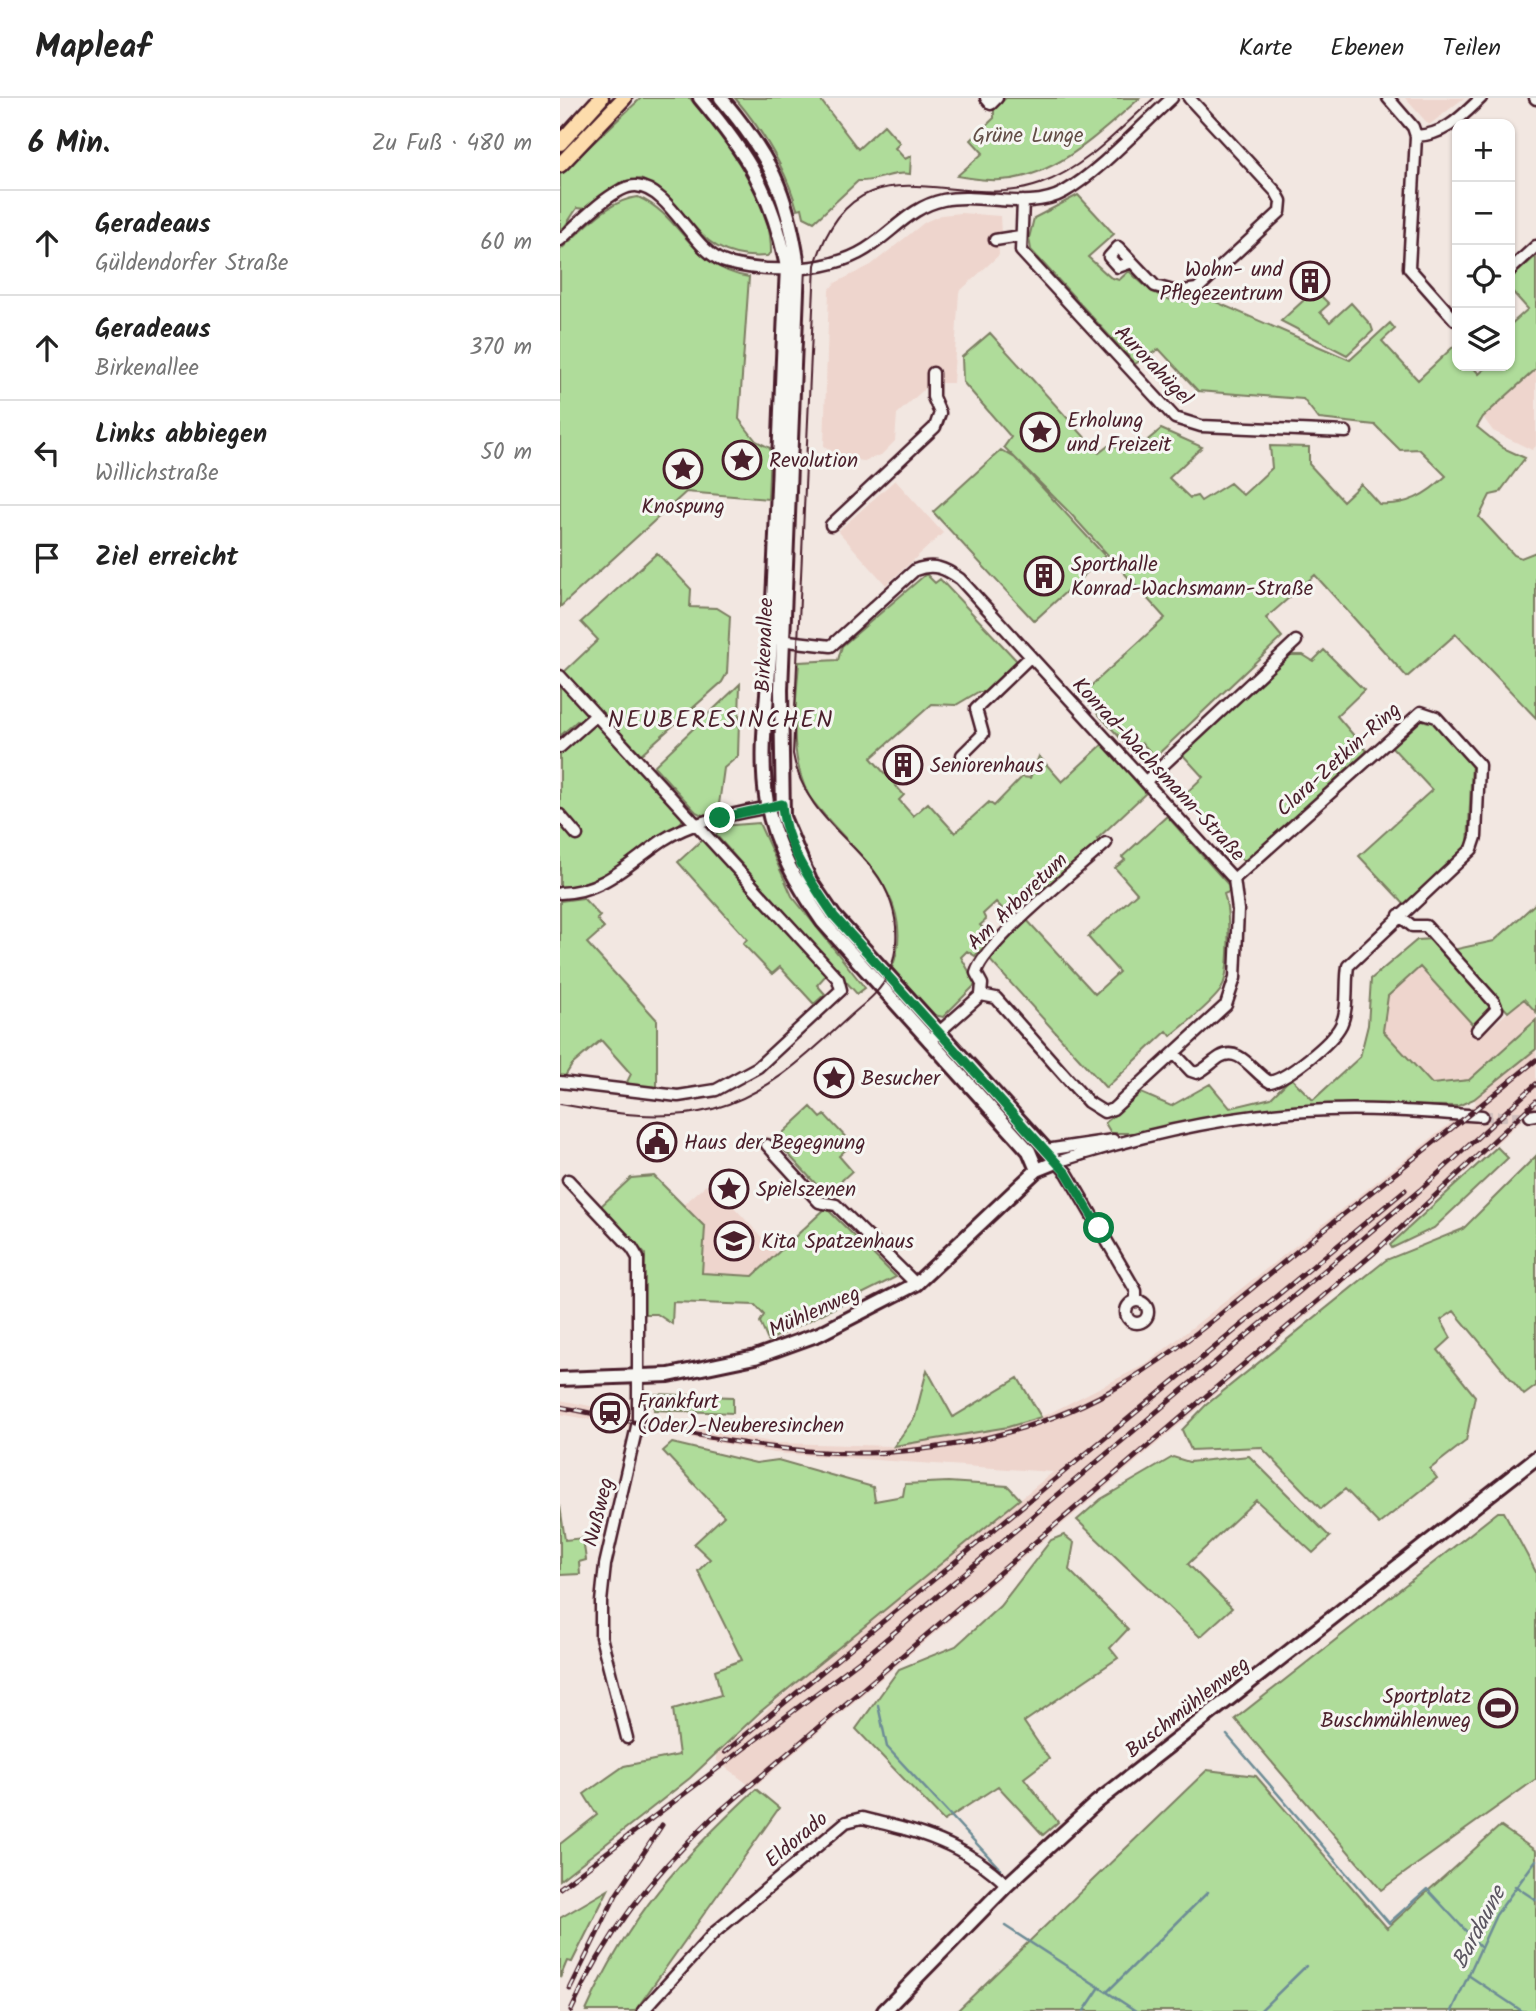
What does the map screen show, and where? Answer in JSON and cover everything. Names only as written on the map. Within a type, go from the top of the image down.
[{"type":"main road","points":[[560,143],[601,98]]},
{"type":"main road","points":[[560,164],[624,98]]},
{"type":"street","name":"Birkenallee","points":[[700,98],[739,144],[764,187],[793,267]]},
{"type":"street","name":"Birkenallee","points":[[721,98],[760,146],[779,181],[791,221],[793,267],[778,640],[783,817],[810,881],[834,916],[1029,1151],[1037,1170]]},
{"type":"street","points":[[986,98],[991,104],[997,98]]},
{"type":"street","points":[[560,240],[621,188],[639,186],[656,196],[710,254],[726,263],[793,267],[828,264],[870,247],[915,210],[942,200],[1023,201],[1053,196],[1078,183],[1172,98]]},
{"type":"street","points":[[1132,262],[1155,286],[1167,291],[1197,289],[1280,212],[1282,201],[1276,192],[1189,98]]},
{"type":"street","points":[[1388,98],[1413,127],[1416,136],[1409,268],[1452,317]]},
{"type":"street","points":[[1416,136],[1433,136],[1446,130],[1481,98]]},
{"type":"street","points":[[995,240],[1020,236],[1023,201]]},
{"type":"street","name":"Aurorahügel","points":[[1020,236],[1021,251],[1162,406],[1184,423],[1305,432],[1346,432]]},
{"type":"street","points":[[1515,265],[1536,246]]},
{"type":"street","points":[[831,525],[935,427],[940,413],[933,397],[933,373]]},
{"type":"street","name":"Konrad-Wachsmann-Straße","points":[[778,640],[831,646],[915,570],[926,566],[944,568],[960,579],[1234,879],[1238,910],[1236,978],[1226,1005],[1113,1109],[1104,1112],[1088,1102],[996,998],[981,995]]},
{"type":"street","name":"Birkenallee","points":[[778,640],[763,757],[768,807],[783,852],[801,891],[823,922],[1056,1162]]},
{"type":"street","points":[[1146,781],[1296,641]]},
{"type":"street","points":[[962,755],[983,734],[976,709],[1030,657]]},
{"type":"street","points":[[560,676],[838,979],[841,990],[758,1068],[716,1090],[678,1096],[560,1082]]},
{"type":"street","name":"Clara-Zetkin-Ring","points":[[1174,1053],[1191,1071],[1198,1073],[1230,1053],[1240,1056],[1259,1076],[1270,1082],[1280,1080],[1340,1026],[1348,966],[1472,849],[1476,836],[1479,765],[1431,713],[1421,712],[1414,715],[1234,879]]},
{"type":"street","points":[[560,747],[596,715]]},
{"type":"street","points":[[560,893],[586,890],[619,875],[663,840],[697,824],[782,804]]},
{"type":"street","points":[[560,816],[577,835]]},
{"type":"street","name":"Am Arboretum","points":[[981,995],[982,984],[976,973],[978,963],[1106,843]]},
{"type":"street","points":[[1399,915],[1412,926],[1426,926],[1494,1002],[1496,1013],[1478,1030]]},
{"type":"street","points":[[934,1036],[981,995]]},
{"type":"street","points":[[1046,1150],[1326,1110],[1398,1110],[1482,1116]]},
{"type":"street","points":[[1037,1170],[1056,1162],[1169,1132]]},
{"type":"street","points":[[767,1144],[819,1202],[836,1205],[916,1284]]},
{"type":"street","points":[[1056,1162],[1067,1174],[1136,1291],[1136,1301]]},
{"type":"street","name":"Mühlenweg","points":[[560,1379],[669,1375],[755,1357],[819,1334],[916,1284],[1037,1170]]},
{"type":"street","name":"Nußweg","points":[[568,1180],[632,1248],[638,1258],[639,1377],[636,1435],[605,1565],[601,1602],[601,1637],[627,1738]]},
{"type":"street","name":"Buschmühlenweg","points":[[884,2011],[1007,1885],[1096,1803],[1536,1458]]},
{"type":"street","name":"Eldorado","points":[[643,2011],[714,1933],[846,1822],[862,1818],[954,1845],[984,1862],[1007,1885]]},
{"type":"shaded area","points":[[1405,98],[1464,98],[1429,125]]},
{"type":"shaded area","points":[[961,213],[1000,216],[1001,234],[998,234],[999,255],[959,292],[953,383],[931,383],[897,414],[895,441],[881,455],[864,461],[843,458],[824,446],[829,290],[835,283],[871,265],[925,222],[941,215]]},
{"type":"shaded area","points":[[1536,369],[1536,446],[1532,450],[1493,431],[1483,417]]},
{"type":"shaded area","points":[[895,480],[943,533],[886,585],[838,531]]},
{"type":"shaded area","points":[[1421,967],[1482,1035],[1524,998],[1536,1012],[1536,1020],[1469,1080],[1432,1084],[1383,1031],[1388,996]]},
{"type":"shaded area","points":[[1536,1049],[1536,1107],[1329,1297],[753,1788],[717,1761],[716,1755],[824,1659],[1053,1472],[775,1453],[560,1414],[560,1400],[775,1443],[894,1446],[1008,1427],[1048,1414],[1146,1364],[1476,1103],[1474,1099]]},
{"type":"shaded area","name":"Kita Spatzenhaus","points":[[706,1185],[717,1198],[722,1194],[777,1254],[753,1276],[702,1273],[705,1227],[683,1205]]},
{"type":"green space","points":[[641,98],[690,98],[732,150],[755,189],[764,209],[771,253],[767,256],[742,255],[723,250],[708,240],[658,189],[640,179],[619,183],[586,209],[577,208],[560,234],[560,174]]},
{"type":"green space","points":[[735,98],[819,98],[858,149],[884,125],[900,143],[895,148],[905,159],[911,156],[910,174],[858,181],[814,222],[804,217],[802,208],[797,209],[772,150]]},
{"type":"green space","name":"Grüne Lunge","points":[[1006,98],[1140,98],[1076,151],[1040,171],[1000,180],[957,176],[983,153],[971,140],[994,118],[994,108]]},
{"type":"green space","points":[[1078,195],[1114,234],[1088,257],[1110,277],[1119,280],[1129,271],[1145,286],[1173,301],[1194,299],[1204,293],[1209,299],[1350,360],[1390,323],[1395,329],[1382,341],[1418,380],[1452,348],[1452,371],[1476,371],[1479,374],[1482,371],[1515,371],[1515,321],[1528,309],[1515,295],[1515,275],[1536,256],[1536,369],[1483,417],[1477,427],[1503,448],[1525,458],[1499,493],[1490,495],[1479,517],[1514,555],[1521,558],[1536,552],[1536,718],[1456,634],[1407,677],[1315,575],[1266,618],[1282,637],[1155,757],[1142,743],[1133,752],[1081,695],[1165,618],[1069,512],[1004,447],[1011,437],[963,382],[962,357],[990,333],[1099,453],[1108,446],[1122,448],[1130,443],[1137,449],[1161,429],[1202,447],[1169,478],[1190,498],[1197,496],[1201,501],[1230,483],[1243,495],[1272,468],[1270,446],[1309,447],[1309,464],[1343,501],[1361,484],[1379,504],[1407,501],[1431,489],[1446,476],[1419,449],[1400,450],[1375,425],[1319,419],[1303,399],[1198,391],[1159,349],[1135,364],[1031,250],[1029,238],[1034,218]]},
{"type":"green space","points":[[638,197],[666,216],[700,253],[713,263],[729,272],[749,277],[739,419],[756,441],[770,448],[768,499],[686,492],[560,607],[560,250],[605,210],[627,199]]},
{"type":"green space","points":[[1315,290],[1329,304],[1320,312],[1330,322],[1351,303],[1371,325],[1373,331],[1347,355],[1281,321]]},
{"type":"green space","points":[[1001,450],[1015,458],[1105,556],[1034,621],[933,512]]},
{"type":"green space","points":[[657,553],[691,589],[690,607],[717,608],[730,616],[727,673],[722,682],[641,754],[563,673],[598,640],[581,622]]},
{"type":"green space","points":[[926,574],[935,583],[940,579],[1018,662],[985,692],[978,692],[956,705],[932,704],[871,758],[904,795],[899,800],[913,816],[928,803],[955,833],[989,802],[994,806],[1022,777],[1030,778],[1039,756],[1062,782],[1103,744],[1146,793],[1097,839],[1099,843],[1013,920],[996,902],[983,914],[986,920],[980,925],[990,936],[990,941],[975,956],[967,951],[961,957],[976,984],[943,1017],[934,1015],[892,968],[898,941],[897,917],[889,895],[860,854],[809,796],[802,780],[795,747],[799,662],[838,660],[842,646]]},
{"type":"green space","points":[[1324,650],[1364,690],[1337,716],[1367,751],[1244,862],[1184,795],[1203,777],[1182,754],[1288,655],[1303,655],[1313,661]]},
{"type":"green space","points":[[560,683],[587,715],[581,724],[577,721],[560,736]]},
{"type":"green space","points":[[740,684],[738,756],[724,768],[718,812],[704,816],[696,812],[654,766]]},
{"type":"green space","points":[[1419,719],[1428,722],[1432,719],[1472,762],[1468,845],[1405,905],[1359,856],[1432,790],[1390,745]]},
{"type":"green space","points":[[593,724],[600,726],[682,815],[682,821],[600,876],[575,886],[560,888],[560,751]]},
{"type":"green space","points":[[1167,816],[1233,890],[1224,894],[1228,943],[1224,983],[1203,1009],[1171,1036],[1167,1031],[1106,1088],[988,958],[1026,919],[1095,994],[1119,972],[1088,937],[1137,893],[1115,868],[1125,860],[1122,857]]},
{"type":"green space","points":[[759,823],[792,896],[865,988],[857,994],[716,835],[721,826]]},
{"type":"green space","points":[[704,838],[827,974],[817,985],[825,994],[814,1004],[780,967],[772,974],[743,944],[747,939],[678,862]]},
{"type":"green space","points":[[583,898],[600,916],[597,919],[604,928],[587,943],[657,1020],[657,1089],[629,1084],[627,1082],[631,1074],[601,1040],[572,1065],[565,1076],[560,1077],[560,901]]},
{"type":"green space","points":[[1536,903],[1536,1012],[1524,999],[1508,1012],[1452,950],[1494,941]]},
{"type":"green space","points":[[1432,939],[1491,1004],[1489,1013],[1474,1026],[1420,967],[1388,996],[1383,1031],[1432,1084],[1469,1080],[1536,1020],[1536,1049],[1474,1099],[1458,1106],[1334,1105],[1233,1115],[1138,1133],[1111,1133],[1105,1123],[1141,1093],[1171,1106],[1210,1084],[1230,1108],[1271,1098],[1291,1078],[1313,1100],[1360,1057],[1368,1025],[1371,979],[1417,940]]},
{"type":"green space","points":[[811,1107],[821,1118],[825,1115],[852,1144],[839,1156],[852,1171],[826,1195],[775,1140]]},
{"type":"green space","points":[[1497,1147],[1508,1158],[1434,1228],[1392,1248],[1390,1245]]},
{"type":"green space","points":[[1536,1156],[1536,1386],[1524,1395],[1454,1311],[1441,1320],[1451,1338],[1438,1350],[1475,1396],[1466,1441],[1430,1469],[1437,1478],[1379,1524],[1345,1489],[1321,1509],[1261,1447],[1191,1450],[1182,1430],[1206,1405],[1386,1260],[1463,1229]]},
{"type":"green space","points":[[654,1176],[705,1227],[702,1273],[753,1276],[826,1208],[896,1277],[768,1341],[760,1322],[764,1315],[755,1305],[673,1302],[672,1324],[657,1314],[643,1314],[645,1254],[601,1206],[631,1178]]},
{"type":"green space","points":[[927,1370],[953,1417],[1018,1378],[1041,1417],[1008,1427],[894,1446],[915,1417]]},
{"type":"green space","points":[[655,1394],[733,1397],[733,1413],[654,1410]]},
{"type":"green space","points":[[672,1443],[756,1463],[778,1460],[873,1487],[875,1501],[903,1496],[905,1484],[948,1482],[1008,1486],[1020,1499],[760,1712],[690,1778],[560,1880],[560,1844],[597,1815],[584,1794],[624,1766],[679,1755],[673,1709],[721,1695],[715,1670],[742,1660],[698,1571],[710,1559],[694,1544],[724,1516],[663,1451]]},
{"type":"green space","points":[[1249,1456],[1330,1537],[1313,1553],[1256,1500],[1188,1564],[1232,1608],[1200,1637],[1077,1520],[1101,1499],[1173,1457],[1189,1462]]},
{"type":"green space","points":[[560,1506],[565,1540],[583,1538],[586,1560],[579,1562],[580,1574],[560,1575]]},
{"type":"green space","points":[[1498,1512],[1504,1512],[1536,1572],[1536,1779],[1381,1890],[1235,1719]]},
{"type":"green space","points":[[1064,1535],[1074,1543],[1069,1570],[1128,1629],[1110,1648],[1118,1658],[1024,1722],[1049,1759],[1024,1778],[1058,1822],[1043,1835],[998,1786],[944,1821],[856,1729],[899,1669],[956,1646],[1000,1606],[1051,1540]]},
{"type":"green space","points":[[1207,1770],[1256,1776],[1387,1928],[1500,1826],[1536,1851],[1536,2011],[957,2011]]},
{"type":"green space","points":[[756,1789],[779,1808],[635,2011],[586,2011],[602,1977],[638,1918],[680,1865]]},
{"type":"green space","points":[[608,1890],[572,1962],[567,1961],[560,1978],[560,1918]]},
{"type":"waterway","points":[[878,1705],[887,1747],[1002,1871]]},
{"type":"waterway","points":[[1227,1735],[1389,1923],[1427,1889],[1480,1946]]},
{"type":"waterway","name":"Bardaune","points":[[1452,2011],[1496,1915],[1536,1860]]},
{"type":"waterway","points":[[1515,1886],[1536,1900]]},
{"type":"waterway","points":[[1107,1992],[1208,1892]]},
{"type":"waterway","points":[[1005,1926],[1136,2011]]},
{"type":"waterway","points":[[1260,2011],[1306,1966]]},
{"type":"waterway","points":[[1468,1975],[1522,2011]]},
{"type":"waterway","points":[[1084,2011],[1100,1987]]},
{"type":"tunnel","points":[[1482,1116],[1530,1116]]},
{"type":"tram line","points":[[560,1104],[656,1116],[694,1113],[733,1102],[769,1084],[802,1060],[870,999],[884,982],[894,958],[896,939],[891,903],[870,866],[811,800],[800,779],[793,754],[815,265],[833,224],[856,200],[882,189],[911,186],[1008,191],[1040,184],[1087,158],[1154,98]]},
{"type":"railway","points":[[560,1407],[712,1438],[828,1452],[867,1453],[935,1448],[1034,1424],[1096,1398],[1174,1350],[1536,1060]]},
{"type":"railway","points":[[560,1888],[871,1652],[1420,1190],[1536,1084]]},
{"type":"railway","points":[[571,2011],[599,1957],[632,1908],[650,1884],[712,1818],[1375,1252],[1536,1101]]},
{"type":"railway","points":[[725,1752],[1405,1190]]},
{"type":"railway","points":[[570,1989],[616,1895],[662,1825]]},
{"type":"place","name":"Wohn- und Pflegezentrum","points":[[1310,281]]},
{"type":"place","name":"Erholung und Freizeit","points":[[1040,432]]},
{"type":"place","name":"Revolution","points":[[742,460]]},
{"type":"place","name":"Knospung","points":[[683,469]]},
{"type":"place","name":"Sporthalle Konrad-Wachsmann-Straße","points":[[1044,576]]},
{"type":"place","name":"Seniorenhaus","points":[[903,765]]},
{"type":"place","name":"Besucher","points":[[834,1078]]},
{"type":"place","name":"Haus der Begegnung","points":[[657,1142]]},
{"type":"place","name":"Spielszenen","points":[[729,1189]]},
{"type":"place","name":"Kita Spatzenhaus","points":[[734,1241]]},
{"type":"place","name":"Frankfurt (Oder)-Neuberesinchen","points":[[610,1413]]},
{"type":"place","name":"Sportplatz Buschmühlenweg","points":[[1498,1708]]},
{"type":"district","name":"NEUBERESINCHEN","points":[[721,719]]},
{"type":"route","points":[[720,818],[782,804],[783,817],[795,849],[810,881],[834,916],[1067,1174],[1099,1228]]}]
